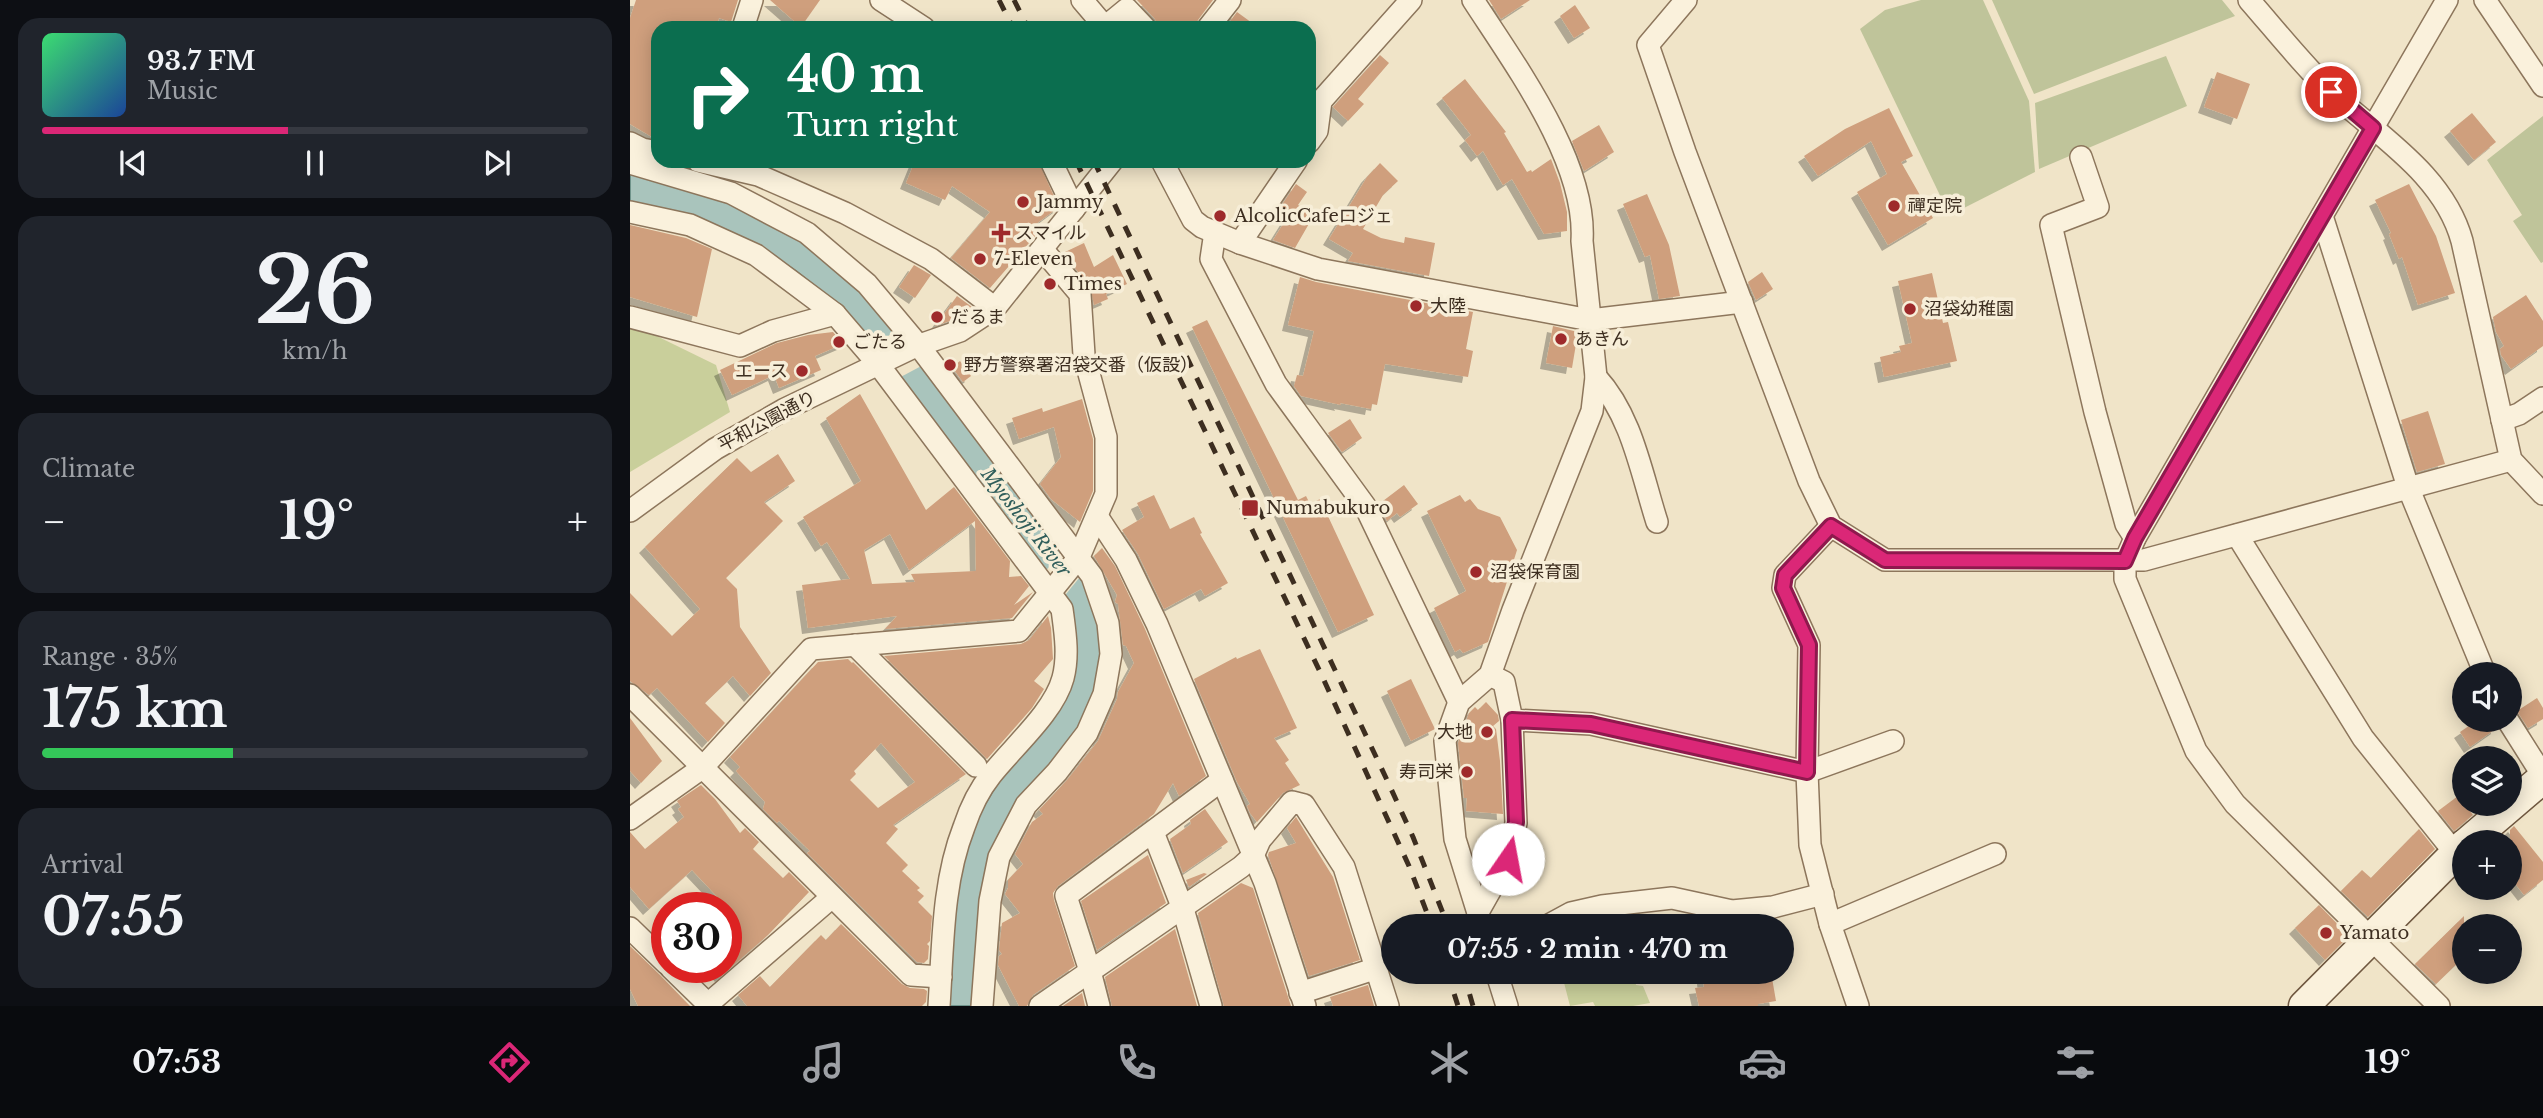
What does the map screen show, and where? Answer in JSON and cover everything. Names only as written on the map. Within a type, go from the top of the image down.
[{"type":"street","points":[[745,21],[752,0]]},
{"type":"street","points":[[881,0],[913,21]]},
{"type":"street","points":[[1082,0],[1100,21]]},
{"type":"street","points":[[1214,21],[1230,0]]},
{"type":"street","points":[[1316,132],[1321,101],[1411,0]]},
{"type":"street","points":[[1473,0],[1541,110],[1572,173],[1583,220],[1582,241],[1596,377],[1592,411],[1490,675],[1459,702],[1445,741],[1455,839],[1466,882],[1478,914]]},
{"type":"street","points":[[1686,0],[1648,45],[1685,152],[1801,463],[1831,526],[1885,560],[2144,560],[2511,460]]},
{"type":"street","points":[[2249,0],[2331,92],[2418,169],[2443,198],[2456,220],[2511,460],[2543,494]]},
{"type":"street","points":[[2439,1006],[2235,804],[2196,751],[2125,579],[2125,561],[2135,538],[2447,0]]},
{"type":"street","points":[[2485,0],[2543,86]]},
{"type":"street","points":[[1112,21],[1127,9],[1138,21]]},
{"type":"street","points":[[630,143],[651,151]]},
{"type":"street","points":[[2081,157],[2098,207],[2051,225],[2099,425],[2126,524],[2135,538]]},
{"type":"street","points":[[630,163],[731,193],[807,233],[867,284],[1077,560],[1092,576],[1108,623],[1111,654],[1104,694],[1087,733],[1057,772],[1026,805],[999,857],[990,901],[982,1006]]},
{"type":"street","points":[[756,168],[925,255],[995,308]]},
{"type":"street","points":[[1054,168],[1074,209]]},
{"type":"street","name":"平和公園通り","points":[[630,511],[715,449],[785,409],[916,347],[960,331],[995,308],[1106,168]]},
{"type":"street","points":[[1166,168],[1193,220],[1202,227],[1240,243],[1318,269],[1590,320],[1742,302]]},
{"type":"street","points":[[1240,243],[1291,168]]},
{"type":"street","points":[[630,212],[691,225],[756,255],[835,314],[881,363],[1052,588],[1062,609],[1067,646],[1063,679],[1049,706],[989,778],[963,827],[953,858],[939,1006]]},
{"type":"street","points":[[2322,216],[2409,486],[2480,662]]},
{"type":"street","points":[[1215,232],[1211,259],[1276,384],[1365,506],[1459,702]]},
{"type":"street","points":[[630,819],[702,768],[811,649],[1019,631],[1077,560],[1106,494],[1106,437],[1084,355],[1080,295],[1043,250]]},
{"type":"street","points":[[630,317],[740,346],[773,331],[835,314]]},
{"type":"street","points":[[1596,377],[1612,395],[1626,420],[1657,522]]},
{"type":"street","points":[[2502,420],[2519,414],[2543,398]]},
{"type":"street","points":[[1097,516],[1126,560],[1157,624],[1265,883],[1303,999],[1377,968]]},
{"type":"street","points":[[1831,526],[1785,575],[1783,588],[1809,645],[1807,772],[1810,845],[1830,924],[1858,1006]]},
{"type":"street","points":[[2237,535],[2363,738],[2452,836]]},
{"type":"street","points":[[855,645],[976,766]]},
{"type":"street","points":[[1482,914],[1508,859],[1516,822],[1512,720],[1504,682],[1490,675]]},
{"type":"street","points":[[630,695],[911,975],[941,977]]},
{"type":"street","points":[[1512,720],[1591,724],[1807,772],[1893,741]]},
{"type":"street","points":[[2482,830],[2543,777],[2515,732]]},
{"type":"street","points":[[1098,1006],[1066,895],[1222,780]]},
{"type":"street","points":[[1040,1006],[1241,867],[1253,856],[1260,840],[1292,802],[1304,805],[1344,867],[1388,1006]]},
{"type":"street","points":[[1153,832],[1183,908],[1210,1006]]},
{"type":"street","points":[[1830,924],[1996,853]]},
{"type":"street","points":[[2304,1006],[2452,857]]},
{"type":"street","points":[[1569,914],[1602,906],[1672,898],[1732,911],[1773,907],[1823,894]]},
{"type":"street","points":[[686,983],[709,1005],[832,897]]},
{"type":"street","points":[[630,928],[651,948]]},
{"type":"street","points":[[1500,984],[1507,1006]]},
{"type":"green space","points":[[1921,0],[1983,0],[2029,101],[2035,172],[1956,212],[1948,212],[1860,29],[1885,10]]},
{"type":"green space","points":[[1992,0],[2222,0],[2235,16],[2034,94]]},
{"type":"green space","points":[[2166,56],[2187,106],[2039,169],[2035,103]]},
{"type":"green space","points":[[2543,116],[2541,263],[2513,221],[2522,215],[2487,160]]},
{"type":"green space","points":[[630,323],[716,365],[730,412],[630,472]]},
{"type":"green space","points":[[1639,906],[1640,914],[1607,914]]},
{"type":"green space","points":[[1564,984],[1636,984],[1643,986],[1650,1003],[1595,1006],[1593,1002],[1570,1006]]},
{"type":"water","name":"Myoshoji River","points":[[630,170],[725,198],[810,245],[868,295],[1089,582],[1105,650],[1085,725],[1022,800],[976,1006],[948,1006],[953,920],[965,850],[981,811],[1000,779],[1050,719],[1071,626],[821,291],[755,244],[630,204]]},
{"type":"pier","points":[[901,329],[927,363],[895,380],[869,346]]},
{"type":"pier","points":[[1065,547],[1084,572],[1062,599],[1044,573]]},
{"type":"building","points":[[636,0],[738,0],[731,21],[719,18],[718,21],[651,21],[651,136],[630,124],[630,18]]},
{"type":"building","points":[[770,0],[820,0],[805,21],[794,21]]},
{"type":"building","points":[[1137,0],[1213,0],[1198,21],[1155,19]]},
{"type":"building","points":[[1489,0],[1530,0],[1501,19]]},
{"type":"building","points":[[1575,5],[1590,28],[1574,38],[1560,16]]},
{"type":"building","points":[[1237,12],[1249,21],[1230,21]]},
{"type":"building","points":[[1380,55],[1389,63],[1358,99],[1364,104],[1348,121],[1333,107]]},
{"type":"building","points":[[2217,72],[2250,84],[2237,119],[2204,107]]},
{"type":"building","points":[[1465,79],[1506,132],[1504,133],[1527,172],[1532,172],[1551,159],[1567,212],[1567,231],[1544,234],[1512,179],[1503,185],[1483,151],[1477,156],[1465,140],[1471,135],[1442,98]]},
{"type":"building","points":[[1889,108],[1913,156],[1901,162],[1933,218],[1888,245],[1857,192],[1887,174],[1871,141],[1818,176],[1804,156],[1845,129]]},
{"type":"building","points":[[2472,113],[2496,142],[2474,160],[2450,131]]},
{"type":"building","points":[[1599,125],[1614,152],[1584,171],[1572,141]]},
{"type":"building","points":[[1380,163],[1398,181],[1383,195],[1363,229],[1381,238],[1404,243],[1405,237],[1435,243],[1429,276],[1348,261],[1353,253],[1329,239],[1367,177]]},
{"type":"building","points":[[912,168],[1041,168],[1059,207],[1036,224],[1042,228],[990,288],[951,258],[990,212],[952,186],[945,200],[906,183]]},
{"type":"building","points":[[1296,184],[1307,192],[1298,205],[1314,215],[1295,248],[1273,240],[1290,213],[1281,206]]},
{"type":"building","points":[[2409,184],[2436,236],[2455,293],[2418,305],[2402,257],[2399,259],[2389,234],[2391,233],[2375,200]]},
{"type":"building","points":[[1647,194],[1669,245],[1680,296],[1659,299],[1650,255],[1645,257],[1623,204]]},
{"type":"building","points":[[630,225],[686,238],[712,249],[697,317],[630,297]]},
{"type":"building","points":[[1084,243],[1094,267],[1113,255],[1127,284],[1106,294],[1108,299],[1094,305],[1090,286],[1069,261],[1065,252]]},
{"type":"building","points":[[914,265],[931,275],[915,298],[899,287]]},
{"type":"building","points":[[1762,272],[1773,289],[1756,300],[1748,282]]},
{"type":"building","points":[[1932,273],[1943,323],[1948,322],[1957,361],[1884,377],[1880,357],[1901,352],[1899,346],[1912,343],[1898,281]]},
{"type":"building","points":[[1300,277],[1473,312],[1466,349],[1473,351],[1468,377],[1385,364],[1377,405],[1372,404],[1371,409],[1301,396],[1294,386],[1297,375],[1303,376],[1314,331],[1288,325]]},
{"type":"building","points":[[2526,295],[2543,321],[2543,346],[2511,369],[2501,355],[2500,349],[2504,346],[2496,332],[2493,317]]},
{"type":"building","points":[[957,296],[972,307],[953,320],[935,326]]},
{"type":"building","name":"Numabukuro","points":[[1207,320],[1298,500],[1306,496],[1310,504],[1320,499],[1374,615],[1338,632],[1192,327]]},
{"type":"building","points":[[1553,326],[1578,332],[1572,368],[1546,363]]},
{"type":"building","points":[[833,332],[843,344],[815,356],[821,370],[779,388],[774,375],[732,395],[720,370],[777,343]]},
{"type":"building","points":[[960,361],[971,376],[963,382],[952,367]]},
{"type":"building","points":[[860,394],[926,510],[954,487],[1010,561],[1009,577],[1021,576],[1029,586],[1014,605],[1033,592],[1012,618],[885,629],[897,616],[808,628],[802,585],[850,579],[827,542],[821,546],[803,517],[861,481],[826,418]],"holes":[[[975,521],[976,571],[911,574],[915,582],[872,584],[864,550],[890,534],[909,570]]]},
{"type":"building","points":[[1082,399],[1093,439],[1093,491],[1080,522],[1051,499],[1040,484],[1061,457],[1054,427],[1019,439],[1012,418],[1042,408],[1043,412]]},
{"type":"building","points":[[2428,411],[2445,464],[2417,472],[2401,420]]},
{"type":"building","points":[[1350,419],[1362,438],[1342,452],[1328,433]]},
{"type":"building","points":[[778,454],[795,481],[764,502],[783,521],[726,578],[737,589],[740,627],[771,673],[750,696],[733,676],[705,703],[725,723],[708,742],[657,688],[649,695],[630,681],[630,593],[672,636],[700,609],[645,547],[737,458],[751,472]]},
{"type":"building","points":[[1404,485],[1418,504],[1400,517],[1397,513],[1387,521],[1379,504]]},
{"type":"building","points":[[1154,495],[1170,529],[1194,517],[1202,533],[1200,534],[1228,583],[1205,596],[1201,589],[1164,609],[1138,554],[1122,530],[1144,517],[1137,503]]},
{"type":"building","points":[[1460,495],[1465,502],[1470,499],[1478,509],[1500,517],[1517,550],[1488,642],[1463,653],[1460,649],[1455,652],[1434,608],[1466,591],[1427,511]]},
{"type":"building","points":[[1102,548],[1115,566],[1145,629],[1206,776],[1179,796],[1173,783],[1154,814],[1058,886],[1053,893],[1054,900],[1075,966],[1033,995],[1027,1006],[1019,1006],[998,965],[999,956],[1002,954],[999,950],[1002,923],[1020,913],[1005,894],[1008,880],[1023,864],[1015,854],[1032,822],[1043,814],[1039,810],[1098,741],[1118,692],[1134,663],[1123,645],[1118,604],[1115,602],[1117,595],[1094,556]]},
{"type":"building","points":[[1048,616],[1053,659],[1034,681],[1044,689],[1032,708],[987,759],[884,656],[1021,644],[1029,640]]},
{"type":"building","points":[[1260,649],[1297,728],[1274,738],[1289,760],[1285,763],[1300,785],[1283,793],[1257,822],[1250,813],[1247,806],[1250,804],[1237,782],[1194,679],[1236,657],[1237,659]]},
{"type":"building","points":[[848,659],[853,662],[966,774],[893,825],[898,829],[886,843],[908,865],[902,871],[920,888],[917,890],[924,896],[918,902],[932,916],[930,941],[927,944],[928,959],[924,963],[917,962],[807,853],[810,851],[763,809],[765,802],[736,771],[740,767],[730,757],[818,662]],"holes":[[[881,743],[915,782],[878,808],[850,780],[856,774],[854,771]]]},
{"type":"building","points":[[1411,679],[1435,729],[1411,741],[1387,691]]},
{"type":"building","points":[[2537,698],[2543,708],[2543,719],[2528,728],[2522,719],[2522,708]]},
{"type":"building","points":[[1486,702],[1498,715],[1499,721],[1493,726],[1496,729],[1500,761],[1503,814],[1466,811],[1467,798],[1464,798],[1458,743],[1469,713],[1475,707],[1478,710]]},
{"type":"building","points":[[630,718],[662,761],[641,783],[630,771]]},
{"type":"building","points":[[2460,732],[2491,732],[2471,746]]},
{"type":"building","points":[[701,785],[740,833],[745,828],[759,842],[753,849],[783,878],[789,872],[809,892],[742,958],[742,892],[713,892],[692,870],[668,892],[651,892],[649,909],[630,887],[630,832],[645,849],[684,817],[678,809],[681,807],[677,801]]},
{"type":"building","points":[[2452,800],[2452,816],[2472,816],[2453,830],[2438,811]]},
{"type":"building","points":[[1205,809],[1228,842],[1183,873],[1170,839],[1191,824],[1190,820]]},
{"type":"building","points":[[1296,817],[1333,877],[1360,960],[1309,976],[1268,855],[1269,852],[1296,843],[1287,828]]},
{"type":"building","points":[[2419,829],[2435,849],[2368,917],[2341,891],[2362,870],[2371,878]]},
{"type":"building","points":[[2522,836],[2543,862],[2543,880],[2524,895]]},
{"type":"building","points":[[1148,855],[1166,903],[1097,950],[1081,901]]},
{"type":"building","points":[[1207,874],[1189,887],[1186,880]]},
{"type":"building","points":[[1241,883],[1253,888],[1291,1006],[1224,1006],[1198,913]]},
{"type":"building","points":[[2319,905],[2349,936],[2325,960],[2295,928]]},
{"type":"building","points":[[841,924],[902,984],[927,991],[926,1002],[922,1006],[747,1006],[738,995],[760,976],[770,987],[821,935],[826,940]]},
{"type":"building","points":[[2452,928],[2452,969],[2436,984],[2415,964]]},
{"type":"building","points":[[1175,929],[1197,1006],[1112,1006],[1105,977]]},
{"type":"building","points":[[630,946],[651,966],[651,983],[668,983],[690,1006],[638,1006],[630,989]]},
{"type":"building","points":[[1704,984],[1773,984],[1776,1001],[1758,1006],[1699,1006],[1695,988],[1704,987]]},
{"type":"building","points":[[1368,985],[1374,1006],[1333,1006],[1330,997]]},
{"type":"building","points":[[1082,993],[1085,1006],[1063,1006]]},
{"type":"railway","points":[[999,0],[1010,21]]},
{"type":"railway","points":[[1014,0],[1024,21]]},
{"type":"railway","points":[[1079,168],[1322,676],[1409,866],[1427,914]]},
{"type":"railway","points":[[1097,168],[1387,780],[1443,914]]},
{"type":"railway","points":[[1451,984],[1458,1006]]},
{"type":"railway","points":[[1467,984],[1473,1006]]},
{"type":"place","name":"Jammy","points":[[1023,202]]},
{"type":"place","name":"禪定院","points":[[1894,206]]},
{"type":"place","name":"AlcolicCafeロジェ","points":[[1220,216]]},
{"type":"place","name":"スマイル","points":[[1001,233]]},
{"type":"place","name":"7-Eleven","points":[[980,259]]},
{"type":"place","name":"Times","points":[[1050,284]]},
{"type":"place","name":"大陸","points":[[1416,306]]},
{"type":"place","name":"沼袋幼稚園","points":[[1910,309]]},
{"type":"place","name":"だるま","points":[[937,317]]},
{"type":"place","name":"あきん","points":[[1561,339]]},
{"type":"place","name":"ごたる","points":[[839,342]]},
{"type":"place","name":"野方警察署沼袋交番（仮設）","points":[[950,365]]},
{"type":"place","name":"エース","points":[[802,371]]},
{"type":"place","name":"Numabukuro","points":[[1250,508]]},
{"type":"place","name":"沼袋保育園","points":[[1476,572]]},
{"type":"place","name":"大地","points":[[1487,732]]},
{"type":"place","name":"寿司栄","points":[[1467,772]]},
{"type":"place","name":"Yamato","points":[[2326,933]]},
{"type":"route","points":[[1508,859],[1516,822],[1512,720],[1591,724],[1807,772],[1809,645],[1783,588],[1785,575],[1831,526],[1885,560],[2125,561],[2135,538],[2373,128],[2331,92]]}]
